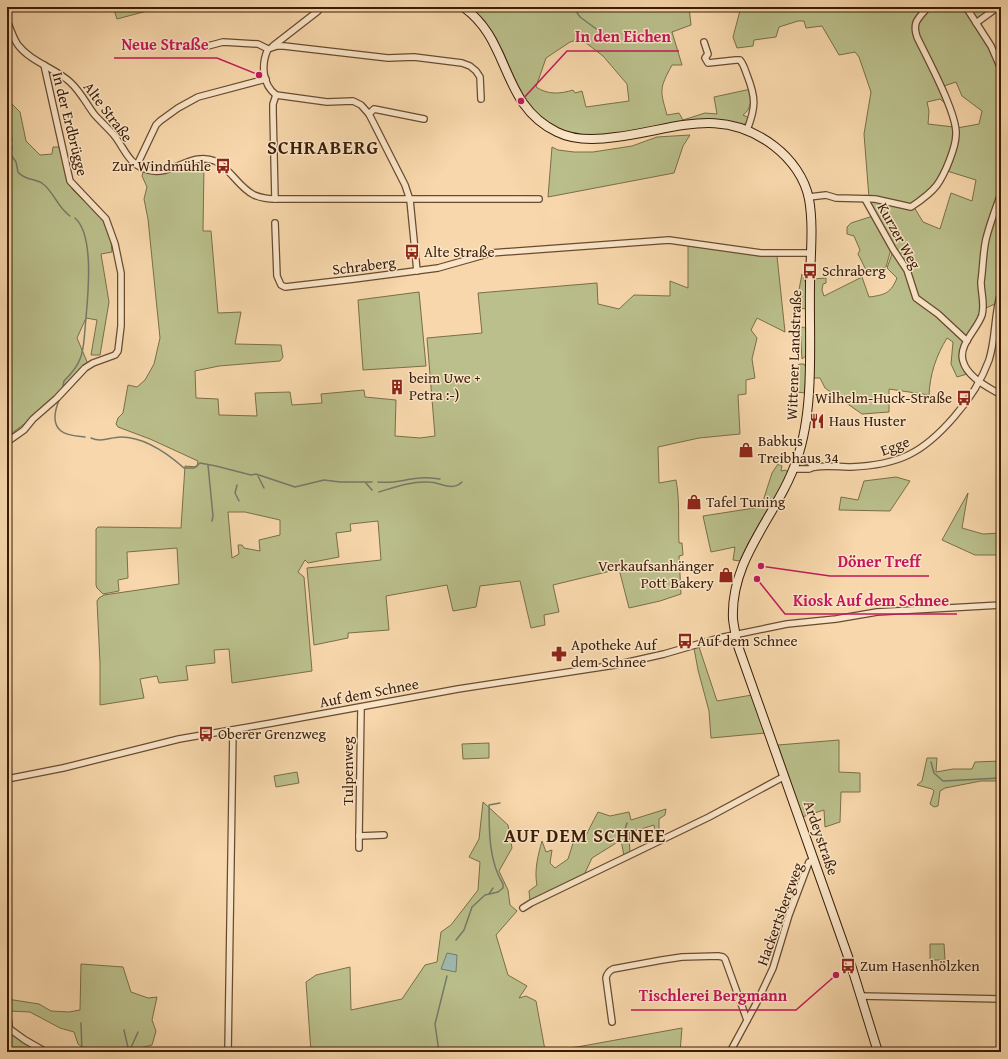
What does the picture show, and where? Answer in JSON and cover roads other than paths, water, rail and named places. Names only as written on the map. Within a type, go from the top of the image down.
[{"type":"main road","name":"Wittener Landstraße","points":[[463,7],[476,18],[487,31],[520,101],[540,121],[557,132],[571,137],[605,139],[681,125],[718,123],[747,130],[763,139],[780,152],[794,166],[804,184],[809,197],[811,222],[808,405],[806,426],[794,468],[780,497],[752,544],[739,576],[734,600],[733,619],[736,635]]},
{"type":"main road","name":"Ardeystraße","points":[[736,635],[738,646],[750,682],[861,996],[878,1052]]},
{"type":"street","points":[[320,7],[318,11],[278,44],[268,49],[265,54],[263,65],[266,79],[270,89],[276,95],[327,102],[353,101],[361,105],[368,114],[410,200],[417,271]]},
{"type":"street","points":[[865,199],[911,207],[936,186],[946,168],[954,147],[956,134],[955,124],[947,101],[914,28],[915,22],[928,7]]},
{"type":"street","points":[[966,7],[991,46],[1001,69]]},
{"type":"street","points":[[976,23],[998,7]]},
{"type":"street","name":"In der Erdbrügge","points":[[7,20],[19,45],[26,53],[44,65],[70,181],[106,219],[115,244],[121,273],[121,326],[118,351],[115,355],[93,363],[85,368],[57,398],[33,419],[24,430],[7,442]]},
{"type":"street","points":[[204,47],[223,42],[258,44],[268,49],[277,46],[284,46],[388,58],[414,58],[462,63],[470,66],[480,77],[481,99]]},
{"type":"street","points":[[704,42],[708,54],[705,58],[708,63],[740,60],[743,64],[753,88],[754,106],[747,130]]},
{"type":"street","name":"Alte Straße","points":[[44,65],[72,84],[96,116],[116,138],[129,159],[137,165],[156,125],[160,120],[198,97],[266,79]]},
{"type":"street","points":[[275,199],[273,112],[276,95]]},
{"type":"street","points":[[368,114],[374,109],[424,119]]},
{"type":"street","points":[[137,165],[147,170],[161,171],[172,169],[194,159],[209,159],[226,168],[247,190],[254,195],[275,199],[539,199]]},
{"type":"street","points":[[1001,193],[986,240],[981,284],[984,308],[980,322],[967,341],[962,354],[963,362],[967,370],[1001,395]]},
{"type":"street","name":"Kurzer Weg","points":[[809,197],[826,195],[836,198],[865,199],[893,249],[907,270],[916,298],[938,314],[967,341]]},
{"type":"street","name":"Schraberg","points":[[275,223],[277,276],[281,285],[285,286],[438,268],[491,253],[669,240],[761,253],[810,253]]},
{"type":"street","points":[[275,234],[283,234]]},
{"type":"street","name":"Egge","points":[[794,468],[809,469],[815,466],[874,466],[914,453],[929,442],[949,423],[970,397],[980,381],[990,355],[1001,292]]},
{"type":"street","name":"Egge","points":[[798,458],[815,466]]},
{"type":"street","name":"Auf dem Schnee","points":[[7,779],[63,768],[179,739],[473,687],[615,666],[719,638],[787,624],[836,619],[877,612],[1001,605]]},
{"type":"street","name":"Tulpenweg","points":[[359,848],[361,708]]},
{"type":"street","points":[[228,1052],[233,730]]},
{"type":"street","points":[[524,908],[531,903],[709,817],[784,776]]},
{"type":"street","points":[[360,836],[384,835]]},
{"type":"street","name":"Hackertsbergweg","points":[[730,1052],[748,1020],[772,968],[789,915],[809,862],[814,860]]},
{"type":"street","points":[[612,1022],[606,978],[607,974],[613,969],[682,957],[718,956],[725,959],[748,1020]]},
{"type":"street","points":[[861,996],[1001,999]]},
{"type":"street","points":[[7,1027],[25,1040],[46,1052]]},
{"type":"waterway","points":[[573,7],[580,17],[606,36]]},
{"type":"waterway","points":[[7,113],[12,140]]},
{"type":"waterway","points":[[7,137],[12,147],[11,155],[16,162],[18,172],[24,177],[40,182],[47,187],[62,208],[70,216]]},
{"type":"waterway","points":[[63,386],[64,381],[71,374],[81,356],[84,344],[87,304],[89,271],[86,239],[82,227],[75,218]]},
{"type":"waterway","points":[[60,398],[55,415],[58,428],[66,434],[85,437]]},
{"type":"waterway","points":[[91,438],[102,440],[121,437],[138,440],[155,447],[184,468],[194,468],[200,463],[251,475],[256,474],[295,487],[324,480],[340,482],[365,482],[372,490]]},
{"type":"waterway","points":[[208,465],[213,516],[212,521]]},
{"type":"waterway","points":[[258,476],[264,488]]},
{"type":"waterway","points":[[378,482],[394,482],[425,478],[440,479]]},
{"type":"waterway","points":[[366,482],[372,482]]},
{"type":"waterway","points":[[379,492],[416,482],[433,482],[446,486],[454,486],[462,482]]},
{"type":"waterway","points":[[237,485],[235,493],[239,501]]},
{"type":"waterway","points":[[931,762],[934,773],[943,781],[1001,778]]},
{"type":"waterway","points":[[456,940],[464,930],[472,907],[485,895],[498,892],[503,888],[503,884],[498,875],[492,856],[489,825],[489,805],[500,803]]},
{"type":"waterway","points":[[625,829],[627,823]]},
{"type":"waterway","points":[[489,894],[493,888]]},
{"type":"waterway","points":[[439,1052],[435,1024],[447,976]]},
{"type":"waterway","points":[[81,1023],[82,1052]]},
{"type":"waterway","points":[[124,1030],[129,1052]]},
{"type":"waterway","points":[[129,1052],[138,1032]]},
{"type":"place","name":"Neue Straße","points":[[259,75]]},
{"type":"place","name":"In den Eichen","points":[[521,101]]},
{"type":"place","name":"Zur Windmühle","points":[[223,166]]},
{"type":"place","name":"Alte Straße","points":[[412,252]]},
{"type":"place","name":"Schraberg","points":[[810,271]]},
{"type":"place","name":"beim Uwe + Petra :-)","points":[[397,387]]},
{"type":"place","name":"Wilhelm-Huck-Straße","points":[[964,398]]},
{"type":"place","name":"Haus Huster","points":[[817,421]]},
{"type":"place","name":"Babkus Treibhaus 34","points":[[746,450]]},
{"type":"place","name":"Tafel Tuning","points":[[694,502]]},
{"type":"place","name":"Döner Treff","points":[[761,566]]},
{"type":"place","name":"Verkaufsanhänger Pott Bakery","points":[[726,575]]},
{"type":"place","name":"Kiosk Auf dem Schnee","points":[[757,579]]},
{"type":"place","name":"Auf dem Schnee","points":[[685,641]]},
{"type":"place","name":"Apotheke Auf dem Schnee","points":[[559,654]]},
{"type":"place","name":"Oberer Grenzweg","points":[[206,734]]},
{"type":"place","name":"Zum Hasenhölzken","points":[[848,966]]},
{"type":"place","name":"Tischlerei Bergmann","points":[[836,975]]},
{"type":"district","name":"SCHRABERG","points":[[323,147]]},
{"type":"district","name":"AUF DEM SCHNEE","points":[[585,835]]}]
